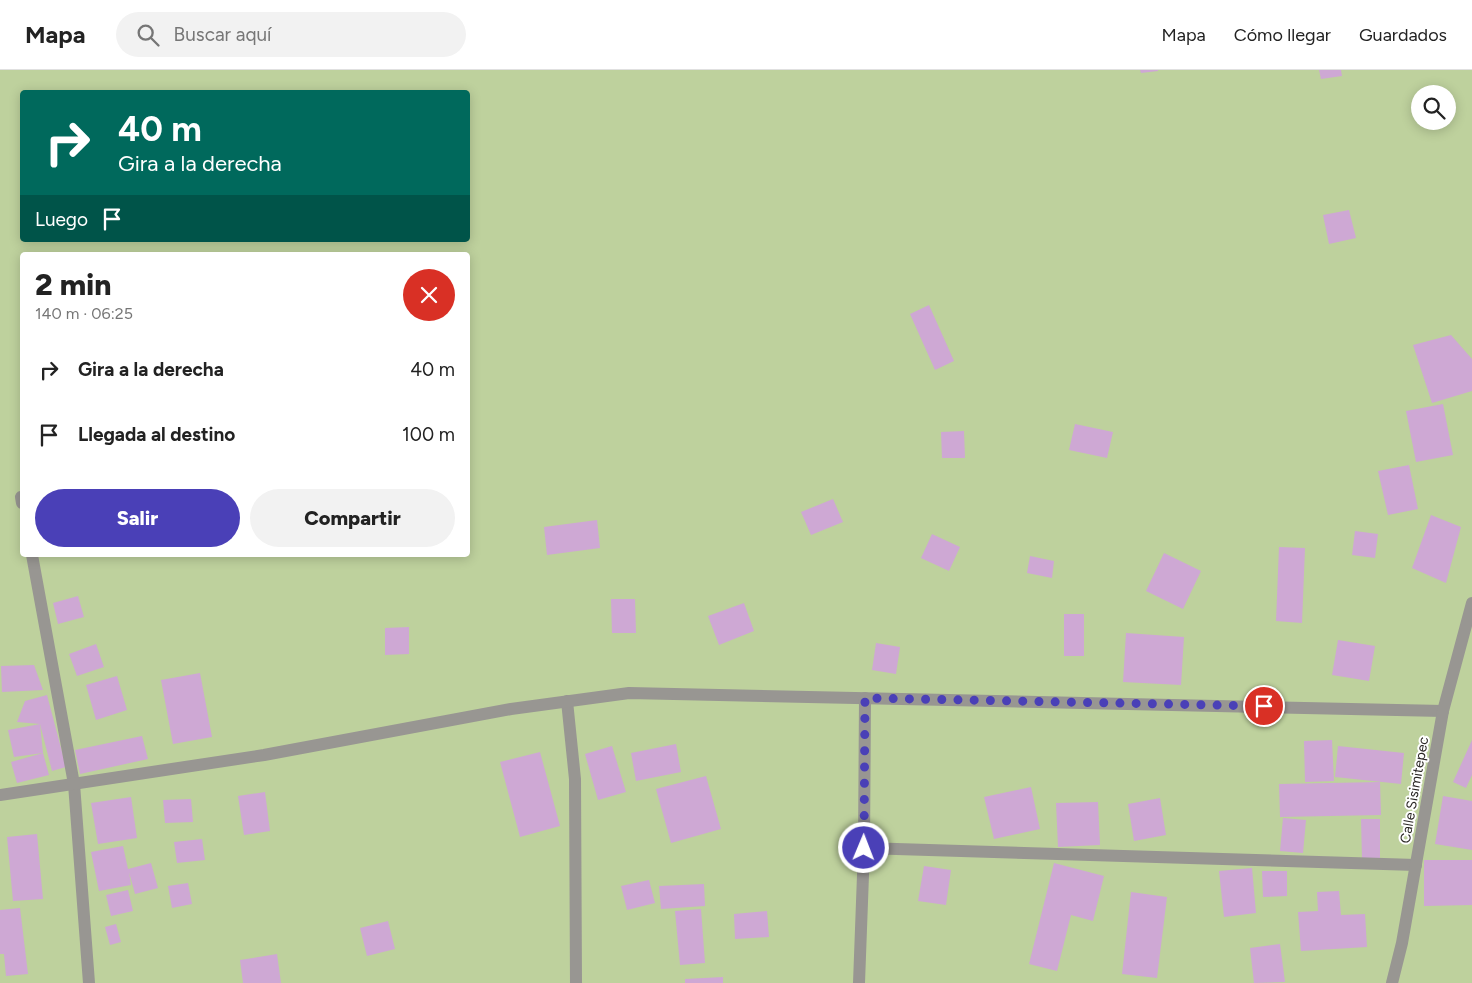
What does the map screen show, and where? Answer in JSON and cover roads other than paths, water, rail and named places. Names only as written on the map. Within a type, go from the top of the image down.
[{"type":"street","points":[[32,557],[74,784],[89,983]]},
{"type":"street","name":"Calle Sisimitepec","points":[[1392,983],[1398,962],[1443,710],[1472,603]]},
{"type":"street","points":[[0,795],[264,755],[511,709],[629,693],[1443,710]]},
{"type":"street","points":[[859,983],[864,848],[865,698]]},
{"type":"street","points":[[567,701],[575,779],[576,983]]},
{"type":"street","points":[[864,848],[1416,865]]}]
